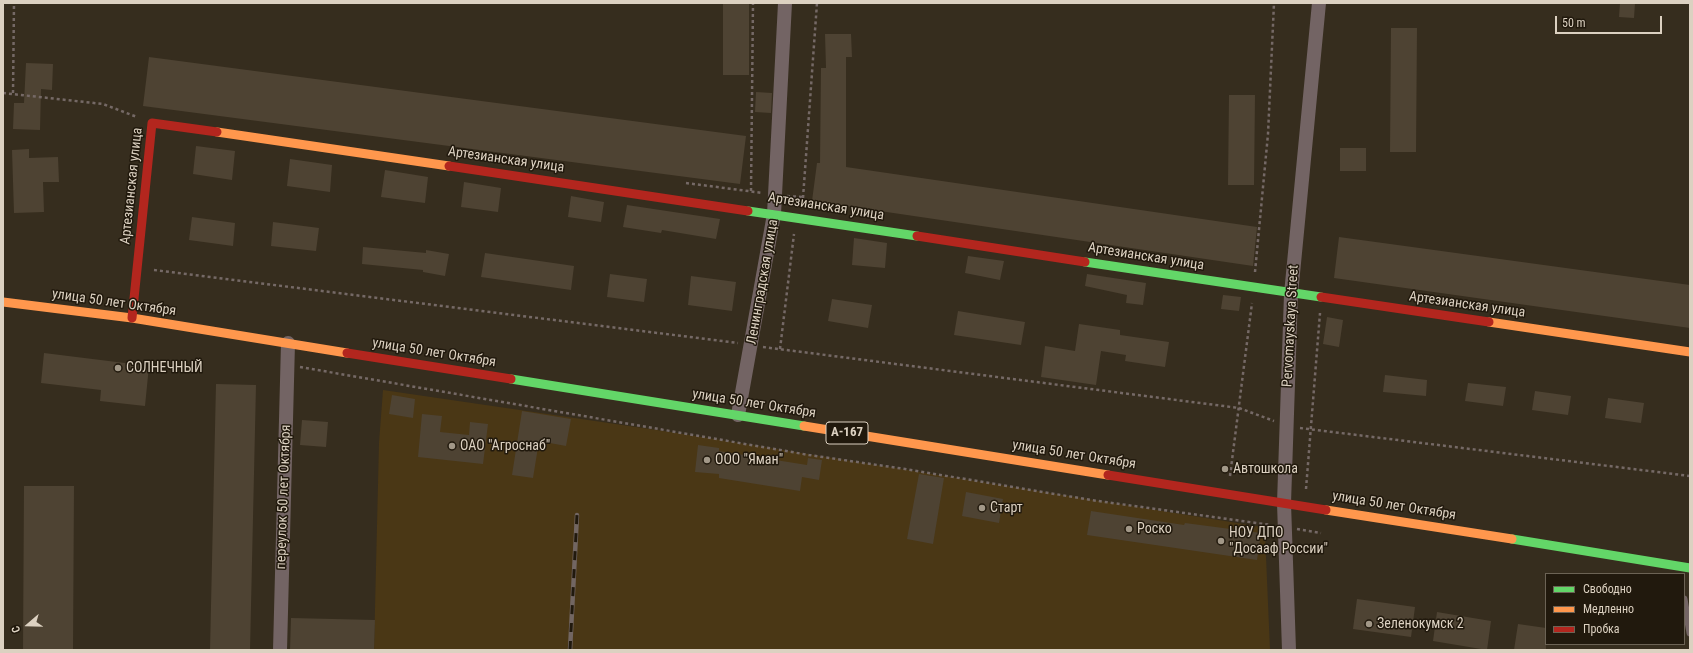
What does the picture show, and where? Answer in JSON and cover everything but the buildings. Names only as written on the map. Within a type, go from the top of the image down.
[{"type":"main road","name":"Артезианская улица","points":[[132,318],[152,123],[749,210],[1254,287],[1291,294],[1690,352]]},
{"type":"main road","name":"улица 50 лет Октября","points":[[3,302],[132,318],[1305,506],[1679,570],[1690,568]]},
{"type":"street","name":"Ленинградская улица","points":[[738,415],[752,345],[774,214],[785,3]]},
{"type":"street","name":"Pervomayskaya Street","points":[[1289,650],[1284,503],[1291,294],[1319,3]]},
{"type":"street","name":"переулок 50 лет Октября","points":[[280,650],[288,343]]},
{"type":"lane","points":[[1685,605],[1690,633]]},
{"type":"path","points":[[13,94],[14,3]]},
{"type":"path","points":[[749,210],[751,192],[753,3]]},
{"type":"path","points":[[803,198],[817,3]]},
{"type":"path","points":[[1226,518],[1254,287],[1268,134],[1274,3]]},
{"type":"path","points":[[3,93],[103,104],[152,123]]},
{"type":"path","points":[[780,349],[794,230]]},
{"type":"path","points":[[138,268],[1239,408],[1286,426],[1690,476]]},
{"type":"path","points":[[1303,530],[1310,429],[1322,298]]},
{"type":"path","points":[[288,365],[808,455],[913,470],[1092,500],[1285,526],[1320,533]]},
{"type":"shaded area","points":[[383,390],[677,433],[1262,527],[1265,533],[1270,650],[374,650],[379,443]]},
{"type":"railway","points":[[570,650],[577,515]]},
{"type":"traffic: fast","points":[[748,211],[917,236]]},
{"type":"traffic: fast","points":[[1085,262],[1321,297]]},
{"type":"traffic: fast","points":[[511,379],[804,426]]},
{"type":"traffic: fast","points":[[1512,539],[1690,568]]},
{"type":"traffic: slow","points":[[217,132],[449,166]]},
{"type":"traffic: slow","points":[[3,302],[132,318],[347,353]]},
{"type":"traffic: slow","points":[[1489,322],[1690,352]]},
{"type":"traffic: slow","points":[[804,426],[1108,475]]},
{"type":"traffic: slow","points":[[1326,510],[1512,539]]},
{"type":"traffic: jam","points":[[132,318],[152,123],[217,132]]},
{"type":"traffic: jam","points":[[449,166],[748,211]]},
{"type":"traffic: jam","points":[[917,236],[1085,262]]},
{"type":"traffic: jam","points":[[1321,297],[1489,322]]},
{"type":"traffic: jam","points":[[347,353],[511,379]]},
{"type":"traffic: jam","points":[[1108,475],[1326,510]]},
{"type":"place","name":"СОЛНЕЧНЫЙ","points":[[118,368]]},
{"type":"place","name":"ОАО \"Агроснаб\"","points":[[452,446]]},
{"type":"place","name":"ООО \"Яман\"","points":[[707,460]]},
{"type":"place","name":"Автошкола","points":[[1225,469]]},
{"type":"place","name":"Старт","points":[[982,508]]},
{"type":"place","name":"Роско","points":[[1129,529]]},
{"type":"place","name":"НОУ ДПО \"Досааф России\"","points":[[1221,541]]},
{"type":"place","name":"Зеленокумск 2","points":[[1369,624]]}]
